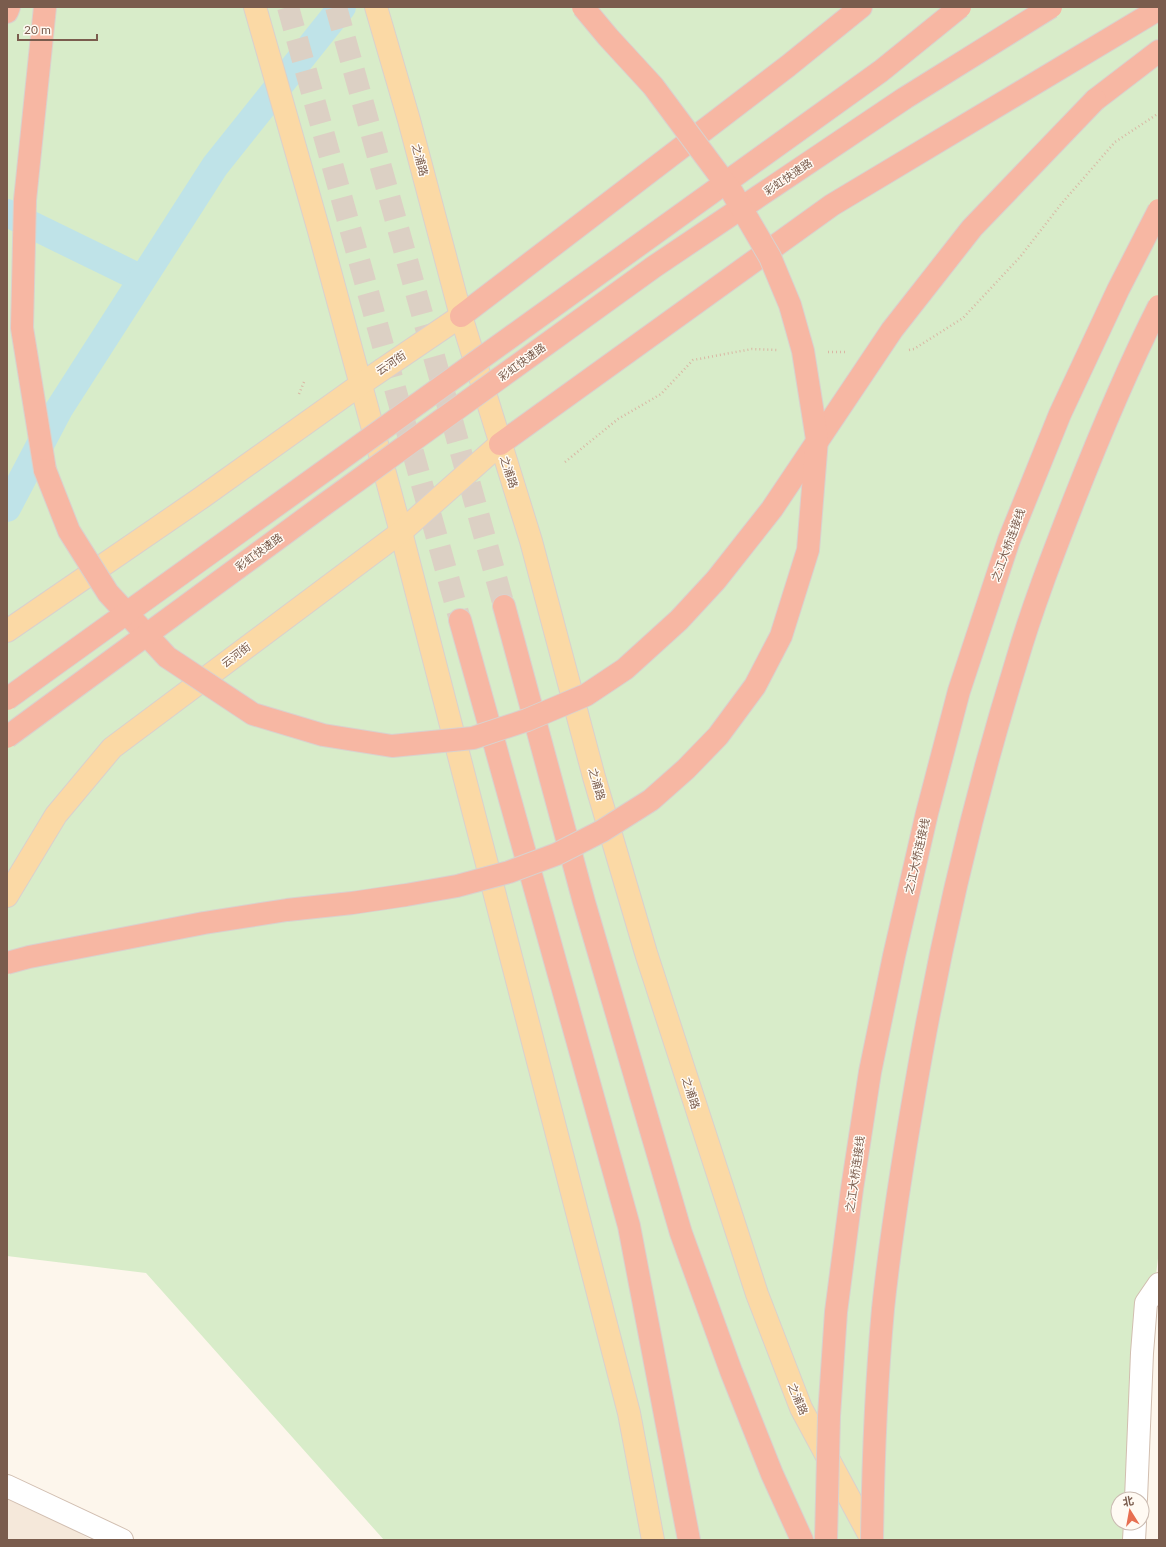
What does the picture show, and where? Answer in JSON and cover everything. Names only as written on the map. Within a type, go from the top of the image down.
[{"type":"highway","points":[[7,12],[9,7]]},
{"type":"highway","points":[[45,7],[25,200],[22,328],[46,470],[69,531],[108,593],[167,657],[253,714],[323,735],[392,746],[473,738],[487,734],[527,720],[586,695],[626,669],[679,620],[716,580],[763,521],[892,330],[972,228],[1095,100],[1159,51]]},
{"type":"highway","points":[[7,963],[204,923],[287,910],[352,903],[457,886],[509,872],[557,854],[602,831],[651,800],[686,769],[718,736],[755,686],[781,636],[808,550],[817,439],[804,351],[790,305],[770,257],[732,192],[653,86],[583,7]]},
{"type":"highway","points":[[461,316],[788,66],[861,7]]},
{"type":"highway","points":[[7,699],[875,75],[960,7]]},
{"type":"highway","name":"彩虹快速路","points":[[7,737],[325,504],[655,266],[905,98],[1050,7]]},
{"type":"highway","points":[[500,444],[832,205],[1159,9]]},
{"type":"highway","name":"之江大桥连接线","points":[[826,1540],[829,1416],[836,1312],[852,1189],[870,1072],[894,956],[929,805],[959,691],[1009,540],[1060,414],[1118,290],[1159,210]]},
{"type":"highway","points":[[872,1540],[873,1453],[883,1310],[905,1143],[934,980],[957,877],[983,776],[1016,661],[1052,558],[1100,434],[1159,306]]},
{"type":"highway","points":[[504,606],[584,902],[681,1233],[731,1371],[772,1474],[802,1540]]},
{"type":"highway","points":[[460,620],[629,1226],[689,1540]]},
{"type":"main road","points":[[255,7],[319,231],[401,532],[627,1405],[653,1540]]},
{"type":"main road","name":"之浦路","points":[[376,7],[409,120],[461,316],[531,541],[594,777],[646,953],[757,1294],[800,1408],[872,1540]]},
{"type":"main road","name":"云河街","points":[[7,631],[202,498],[361,384],[461,316]]},
{"type":"main road","name":"云河街","points":[[7,896],[56,814],[112,748],[401,532],[500,444]]},
{"type":"street","points":[[1136,1491],[1142,1353],[1146,1303],[1159,1284]]},
{"type":"street","points":[[7,1486],[122,1540]]},
{"type":"path","points":[[299,394],[304,382]]},
{"type":"shaded area","points":[[7,1492],[9,1492],[91,1540],[7,1540]]},
{"type":"green space","points":[[7,7],[1159,7],[1159,1250],[1130,1491],[1110,1491],[1110,1531],[1125,1531],[1124,1540],[384,1540],[146,1273],[7,1256]]},
{"type":"waterway","points":[[7,508],[59,409],[215,166],[342,7]]},
{"type":"waterway","points":[[7,213],[142,279]]},
{"type":"tunnel","points":[[288,7],[460,620]]},
{"type":"tunnel","points":[[336,7],[504,606]]}]
